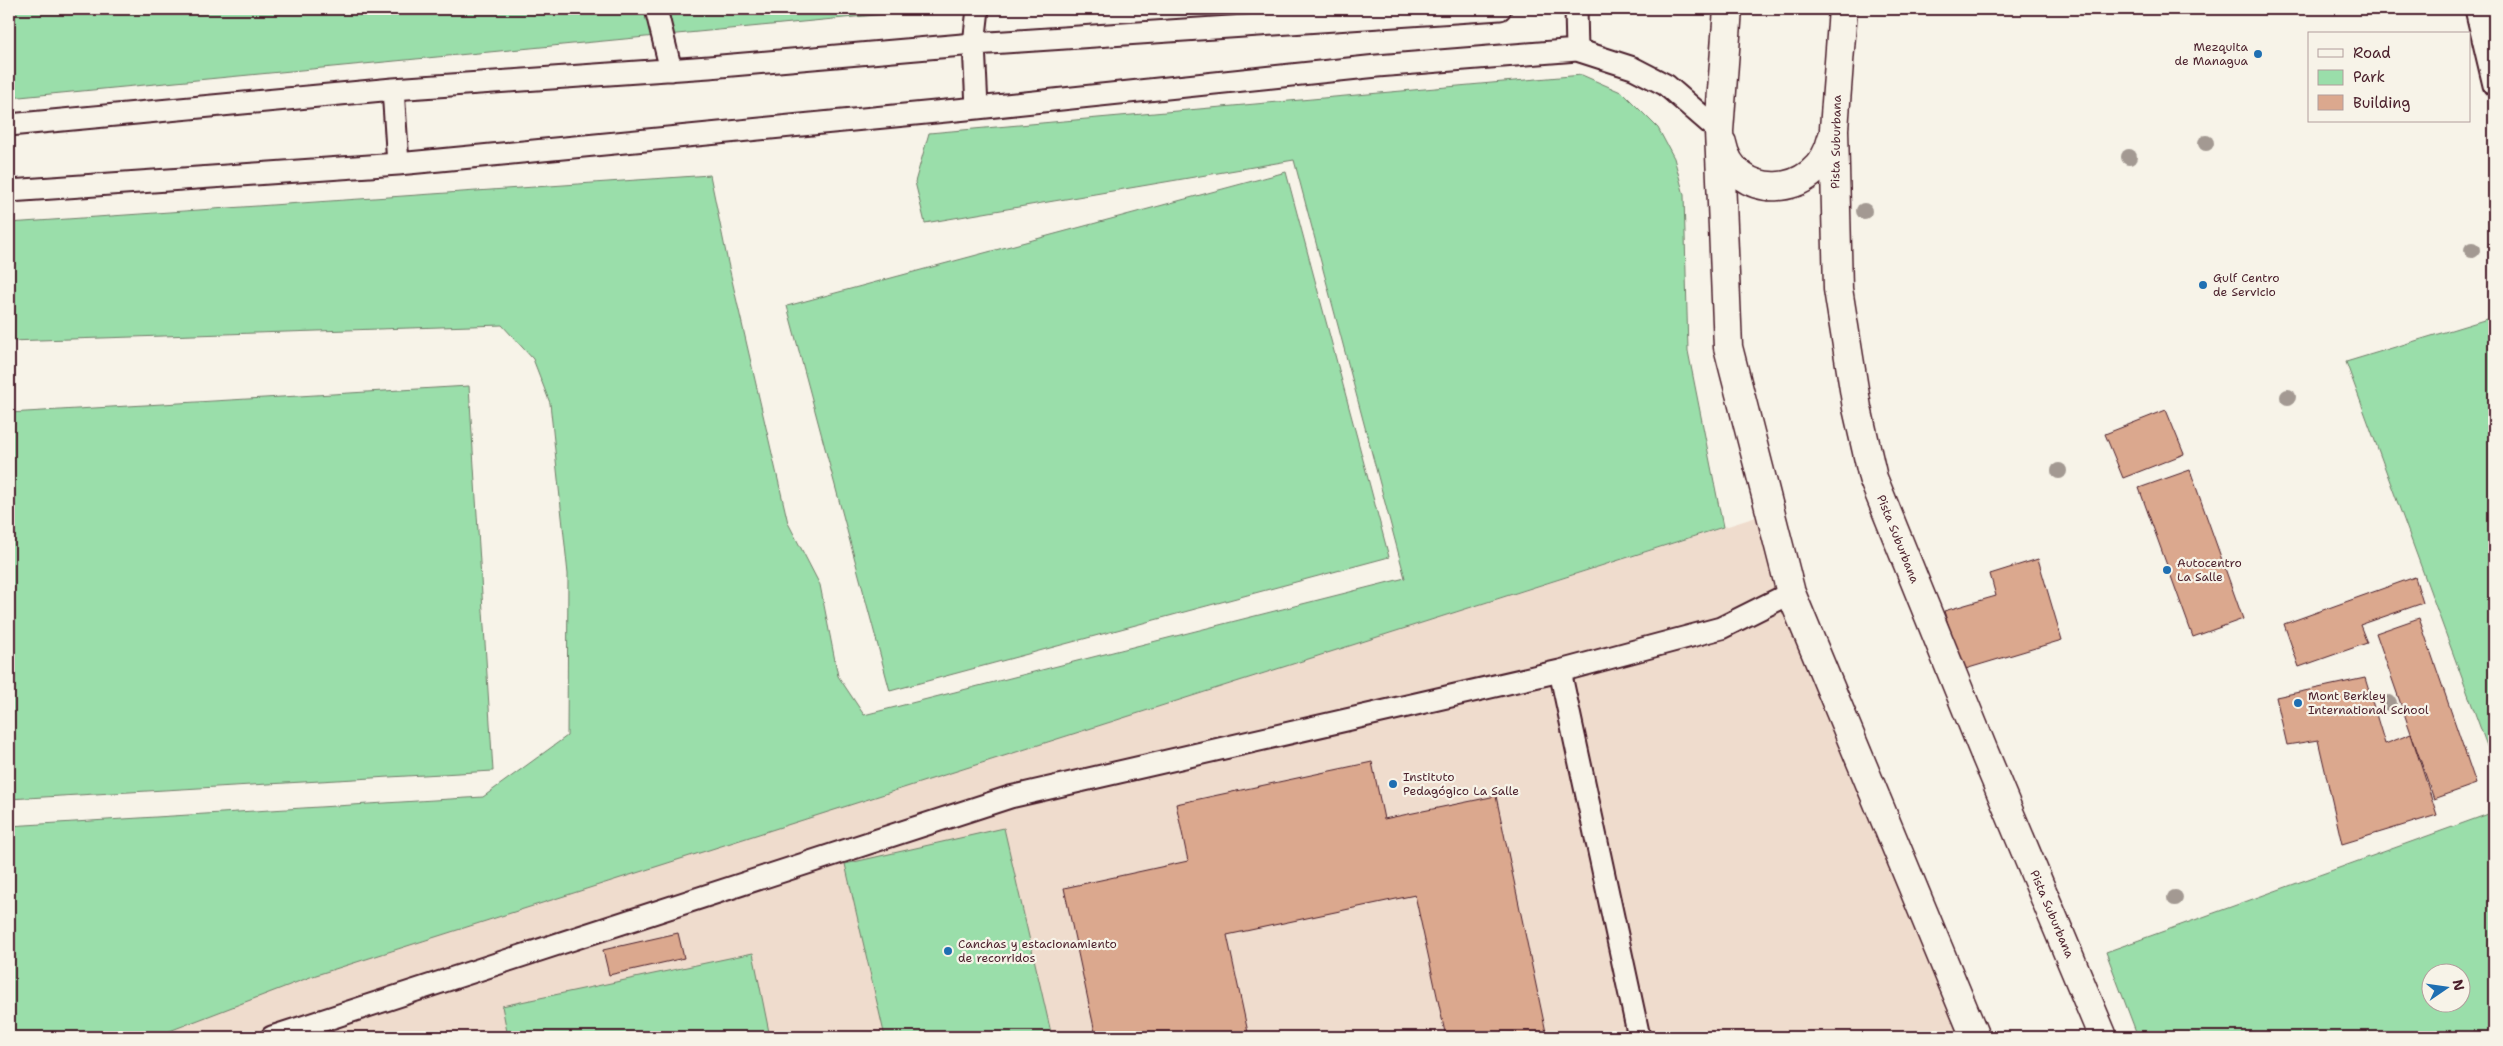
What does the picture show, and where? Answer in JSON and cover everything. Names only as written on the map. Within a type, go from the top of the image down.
[{"type":"main road","points":[[1728,9],[1719,132],[1728,347],[1792,593],[1975,1037]]},
{"type":"main road","name":"Pista Suburbana","points":[[1843,9],[1834,129],[1838,289],[1857,408],[1873,478],[1984,752],[2104,1037]]},
{"type":"main road","points":[[1719,132],[1723,150],[1733,167],[1748,179],[1766,186],[1786,186],[1804,180],[1819,168],[1829,152],[1834,129]]},
{"type":"lane","points":[[656,9],[671,70]]},
{"type":"lane","points":[[977,108],[974,44],[978,9]]},
{"type":"lane","points":[[9,125],[393,89],[671,70],[974,44],[1500,9]]},
{"type":"lane","points":[[1576,9],[1577,50]]},
{"type":"lane","points":[[2476,9],[2494,84]]},
{"type":"lane","points":[[9,191],[398,164],[977,108],[1377,66],[1577,50],[1633,68],[1666,85],[1719,132]]},
{"type":"lane","points":[[393,89],[398,164]]},
{"type":"lane","points":[[272,1037],[1010,796],[1560,671],[1720,628],[1792,593]]},
{"type":"lane","points":[[1560,671],[1639,1037]]},
{"type":"shaded area","name":"Instituto Pedagógico La Salle","points":[[1772,512],[1975,1037],[157,1037],[286,984]]},
{"type":"green space","points":[[9,9],[938,9],[9,98]]},
{"type":"green space","points":[[1582,75],[1623,93],[1658,128],[1674,158],[1684,195],[1688,351],[1723,527],[313,976],[154,1037],[9,1037],[9,826],[483,797],[567,736],[568,574],[550,403],[533,359],[502,325],[9,341],[9,223],[710,175],[728,263],[788,523],[820,585],[838,676],[864,715],[1405,578],[1294,160],[925,223],[915,182],[929,133]]},
{"type":"green space","points":[[1286,172],[1389,557],[890,691],[787,306]]},
{"type":"green space","points":[[2494,317],[2494,765],[2346,362]]},
{"type":"green space","points":[[469,386],[493,771],[9,799],[9,413]]},
{"type":"green space","points":[[2494,812],[2494,1037],[2138,1037],[2106,952]]},
{"type":"green space","name":"Canchas y estacionamiento de recorridos","points":[[1004,828],[1052,1037],[885,1037],[845,864]]},
{"type":"green space","points":[[753,953],[770,1037],[508,1037],[502,1006]]},
{"type":"building","points":[[2166,410],[2184,454],[2123,478],[2105,434]]},
{"type":"building","points":[[2190,470],[2243,619],[2193,637],[2139,488]]},
{"type":"building","points":[[2038,559],[2062,640],[1962,670],[1944,611],[1996,596],[1990,574]]},
{"type":"building","points":[[2415,577],[2423,603],[2360,625],[2367,643],[2299,667],[2284,624]]},
{"type":"building","points":[[2419,618],[2476,784],[2434,799],[2376,633]]},
{"type":"building","points":[[2365,678],[2385,744],[2411,734],[2437,815],[2342,844],[2318,740],[2287,745],[2276,697]]},
{"type":"building","points":[[1372,762],[1384,819],[1496,796],[1547,1037],[1446,1037],[1415,895],[1227,935],[1249,1037],[1096,1037],[1064,888],[1188,861],[1176,804]]},
{"type":"building","points":[[678,933],[684,958],[609,975],[603,950]]},
{"type":"place","name":"Mezquita de Managua","points":[[2258,54]]},
{"type":"place","name":"Gulf Centro de Servicio","points":[[2203,285]]},
{"type":"place","name":"Autocentro La Salle","points":[[2167,570]]},
{"type":"place","name":"Mont Berkley International School","points":[[2298,703]]},
{"type":"place","name":"Instituto Pedagógico La Salle","points":[[1393,784]]},
{"type":"place","name":"Canchas y estacionamiento de recorridos","points":[[948,951]]}]
